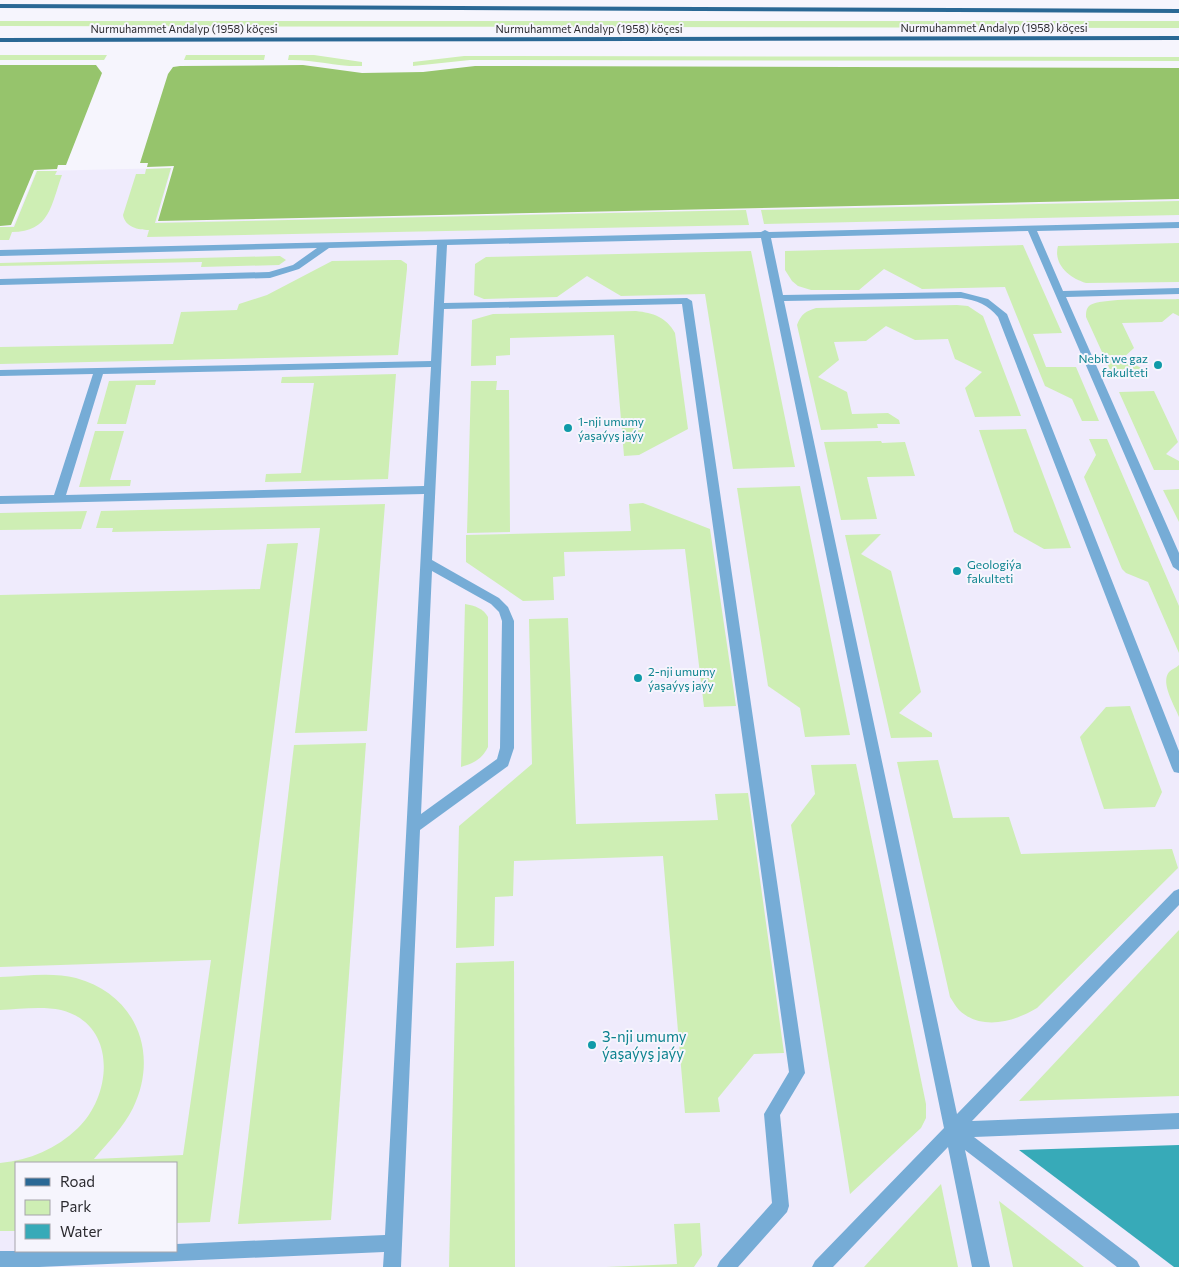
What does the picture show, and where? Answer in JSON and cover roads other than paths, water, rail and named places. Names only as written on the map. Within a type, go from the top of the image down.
[{"type":"main road","points":[[464,0],[506,8]]},
{"type":"main road","name":"Nurmuhammet Andalyp (1958) köçesi","points":[[0,6],[1179,10]]},
{"type":"main road","name":"Nurmuhammet Andalyp (1958) köçesi","points":[[0,40],[1179,38]]},
{"type":"lane","points":[[0,253],[1179,225]]},
{"type":"lane","points":[[1031,228],[1175,549],[1179,567]]},
{"type":"lane","points":[[765,234],[981,1267]]},
{"type":"lane","points":[[392,1267],[442,242]]},
{"type":"lane","points":[[0,282],[270,275],[296,267],[329,244]]},
{"type":"lane","points":[[1060,294],[1179,291]]},
{"type":"lane","points":[[778,298],[961,294],[987,300],[996,306],[1003,316],[1179,768]]},
{"type":"lane","points":[[439,306],[687,301],[797,1072],[772,1114],[781,1206],[726,1267]]},
{"type":"lane","points":[[0,373],[436,364]]},
{"type":"lane","points":[[59,498],[99,371]]},
{"type":"lane","points":[[0,500],[430,490]]},
{"type":"lane","points":[[413,828],[503,762],[507,748],[508,621],[504,610],[495,601],[426,562]]},
{"type":"lane","points":[[821,1267],[1179,894]]},
{"type":"lane","points":[[952,1130],[1179,1121]]},
{"type":"lane","points":[[952,1130],[1131,1267]]},
{"type":"lane","points":[[0,1260],[393,1244]]},
{"type":"water","points":[[1179,1145],[1179,1267],[1174,1267],[1019,1150]]},
{"type":"place","name":"Nebit we gaz fakulteti","points":[[1158,365]]},
{"type":"place","name":"1-nji umumy ýaşaýyş jaýy","points":[[568,428]]},
{"type":"place","name":"Geologiýa fakulteti","points":[[957,571]]},
{"type":"place","name":"2-nji umumy ýaşaýyş jaýy","points":[[638,678]]},
{"type":"place","name":"3-nji umumy ýaşaýyş jaýy","points":[[592,1045]]}]
